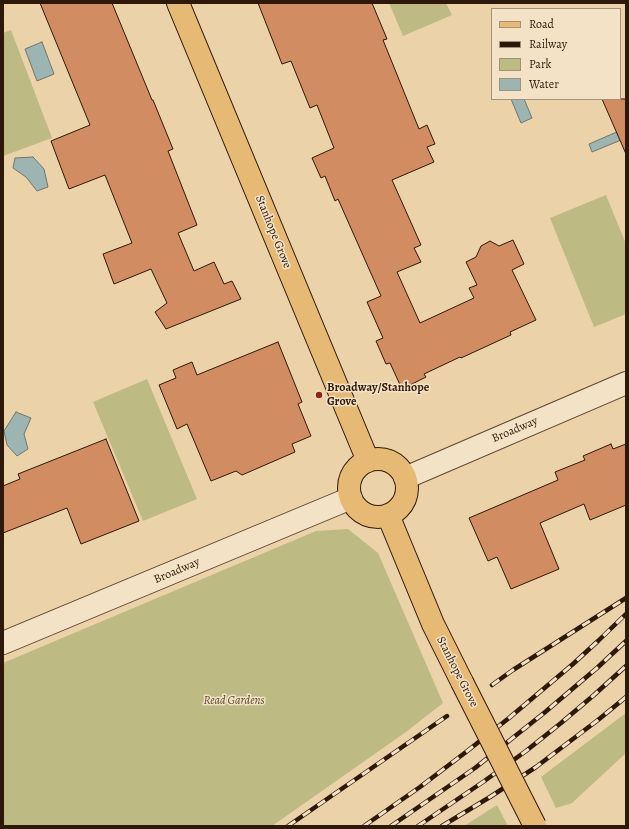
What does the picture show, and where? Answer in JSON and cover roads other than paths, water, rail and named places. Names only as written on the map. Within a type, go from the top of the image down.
[{"type":"main road","name":"Stanhope Grove","points":[[178,3],[368,461]]},
{"type":"main road","points":[[378,458],[389,461],[398,467],[405,478],[405,498],[399,508],[388,515],[376,517],[365,514],[356,507],[351,498],[349,489],[350,480],[354,471],[368,461],[378,458]]},
{"type":"main road","name":"Stanhope Grove","points":[[388,515],[433,624],[535,826]]},
{"type":"street","name":"Broadway","points":[[405,478],[626,383]]},
{"type":"street","name":"Broadway","points":[[3,643],[351,498]]},
{"type":"water","points":[[42,42],[54,74],[37,81],[25,49]]},
{"type":"water","points":[[511,100],[524,100],[532,118],[521,123]]},
{"type":"water","points":[[626,128],[626,138],[592,152],[589,144]]},
{"type":"water","points":[[33,157],[44,169],[48,187],[37,191],[26,177],[13,168],[15,158]]},
{"type":"water","points":[[16,412],[31,418],[24,434],[28,449],[17,456],[7,445],[4,431]]},
{"type":"railway","points":[[492,685],[626,598]]},
{"type":"railway","points":[[364,826],[420,787],[509,718],[573,664],[626,614]]},
{"type":"railway","points":[[391,826],[475,768],[544,713],[626,641]]},
{"type":"railway","points":[[418,826],[526,751],[594,695],[626,666]]},
{"type":"railway","points":[[442,826],[536,767],[626,697]]},
{"type":"railway","points":[[288,826],[447,716]]},
{"type":"place","name":"Broadway/Stanhope Grove","points":[[319,395]]},
{"type":"park label","name":"Read Gardens","points":[[234,701]]}]
